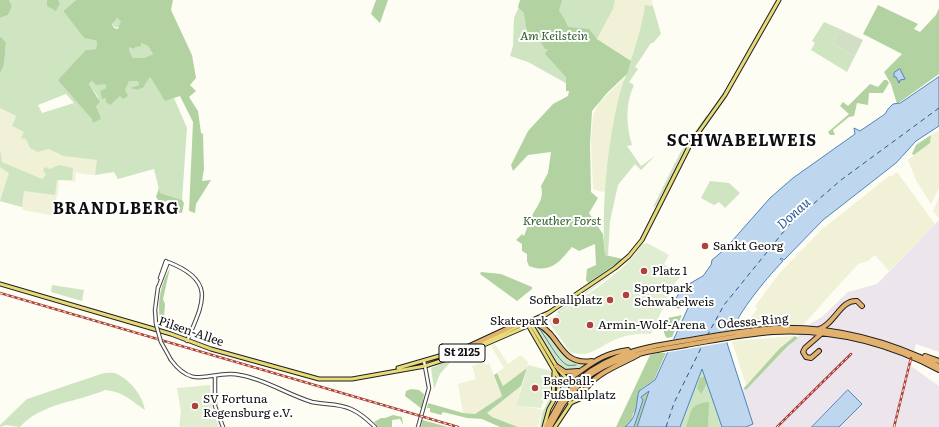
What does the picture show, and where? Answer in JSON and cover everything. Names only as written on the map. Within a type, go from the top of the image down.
[{"type":"highway","points":[[813,329],[822,328],[850,302],[857,301],[862,306]]},
{"type":"highway","points":[[832,320],[829,327],[835,332]]},
{"type":"highway","points":[[459,351],[516,325]]},
{"type":"highway","points":[[539,325],[550,333],[563,352],[570,358],[583,362],[594,361]]},
{"type":"highway","name":"Odessa-Ring","points":[[561,403],[581,380],[608,364],[641,350],[723,335],[773,328],[813,329],[871,340],[914,354],[939,371]]},
{"type":"highway","name":"Odessa-Ring","points":[[641,350],[773,332],[808,333],[862,338]]},
{"type":"highway","points":[[808,333],[811,338],[809,343]]},
{"type":"highway","points":[[819,351],[812,358],[806,357],[803,350],[809,343],[822,334]]},
{"type":"highway","name":"Odessa-Ring","points":[[898,349],[908,351],[939,366]]},
{"type":"highway","points":[[568,378],[594,361],[617,352],[641,350]]},
{"type":"highway","points":[[583,393],[588,386],[602,374],[641,350]]},
{"type":"highway","points":[[914,354],[939,362]]},
{"type":"highway","points":[[554,366],[565,372],[578,371]]},
{"type":"highway","points":[[545,427],[561,403]]},
{"type":"highway","points":[[550,427],[561,403]]},
{"type":"main road","name":"St 2125","points":[[425,366],[531,325],[621,264],[637,247],[691,143],[725,95],[779,0]]},
{"type":"main road","name":"Pilsen-Allee","points":[[0,284],[171,334],[187,341],[319,379],[343,380],[425,366]]},
{"type":"main road","name":"St 2125","points":[[459,351],[479,344],[553,310]]},
{"type":"main road","points":[[528,322],[554,366],[561,382],[545,427]]},
{"type":"main road","points":[[446,357],[459,351]]},
{"type":"main road","name":"Pilsen-Allee","points":[[380,374],[424,361],[446,357]]},
{"type":"main road","points":[[554,366],[568,378],[579,381],[583,393],[577,401],[571,403],[555,427]]},
{"type":"main road","points":[[553,401],[555,378],[554,366]]},
{"type":"main road","points":[[561,382],[568,378]]},
{"type":"main road","points":[[558,392],[561,399],[571,403]]},
{"type":"street","points":[[187,341],[201,309],[202,294],[192,274],[185,269],[167,262],[158,288],[155,310],[156,324],[161,342],[171,360],[183,372],[190,376],[202,379],[241,375],[311,402],[346,407],[364,416],[375,427]]},
{"type":"street","name":"St 2125","points":[[418,427],[429,388],[424,361]]},
{"type":"street","points":[[215,377],[215,406],[223,427]]},
{"type":"shaded area","points":[[939,220],[939,352],[916,344],[911,366],[939,386],[939,427],[839,427],[862,404],[848,390],[812,427],[746,427],[753,424],[742,391],[746,390],[811,323],[822,317],[848,292],[877,284]]},
{"type":"green space","points":[[0,0],[9,0],[12,6],[8,15],[0,18]]},
{"type":"green space","points":[[9,0],[47,0],[47,6],[60,3],[58,0],[76,0],[63,11],[84,38],[97,41],[96,49],[86,50],[91,118],[93,123],[100,119],[96,106],[98,97],[89,84],[93,81],[105,84],[106,88],[100,91],[125,90],[128,80],[138,81],[139,85],[131,88],[137,90],[143,88],[150,77],[165,100],[174,98],[187,128],[182,200],[160,193],[154,169],[118,179],[114,172],[95,175],[97,160],[63,156],[49,149],[38,152],[30,148],[26,139],[21,138],[24,132],[12,126],[16,116],[0,108],[0,74],[4,65],[6,42],[0,36],[0,18],[8,15],[12,6]],"holes":[[[66,94],[74,103],[42,113],[38,105]]]},
{"type":"green space","points":[[47,0],[58,0],[60,3],[56,11],[47,6]]},
{"type":"green space","points":[[76,0],[173,0],[171,10],[192,55],[196,78],[190,85],[196,91],[189,97],[198,111],[201,133],[203,134],[204,169],[202,181],[211,180],[196,204],[195,213],[189,211],[193,122],[180,96],[165,101],[150,77],[143,88],[137,90],[130,88],[139,85],[138,81],[129,81],[125,90],[128,96],[123,99],[120,96],[110,105],[106,102],[106,98],[102,99],[100,91],[106,88],[105,84],[96,85],[92,81],[89,84],[100,102],[96,106],[101,119],[93,123],[91,118],[58,80],[86,50],[96,49],[97,41],[84,38],[63,11]],"holes":[[[117,18],[121,21],[118,29],[114,28],[112,24]],[[141,43],[148,46],[153,54],[144,58],[133,58],[129,51],[129,47],[134,49],[141,46]]]},
{"type":"green space","points":[[376,0],[388,0],[380,23],[371,14]]},
{"type":"green space","name":"Kreuther Forst","points":[[520,0],[562,0],[559,11],[568,27],[589,29],[597,39],[631,61],[627,74],[607,93],[592,111],[590,144],[591,192],[598,198],[589,213],[603,234],[605,255],[623,259],[588,283],[586,280],[587,269],[596,265],[595,244],[579,251],[572,247],[558,262],[543,269],[529,266],[527,254],[522,251],[522,244],[516,240],[522,234],[524,236],[530,220],[541,200],[541,186],[548,173],[551,152],[528,155],[513,171],[511,165],[528,131],[553,104],[568,96],[569,91],[566,91],[566,77],[545,54],[548,49],[545,49],[538,37],[527,32],[524,13],[518,7]]},
{"type":"green space","name":"Am Keilstein","points":[[522,0],[615,0],[613,9],[597,39],[594,36],[571,86],[528,62],[510,56],[513,46],[514,18]]},
{"type":"green space","points":[[615,0],[652,0],[653,6],[645,5],[642,28],[631,61],[597,39],[613,9]]},
{"type":"green space","points":[[645,5],[653,6],[661,34],[653,43],[651,43],[635,67],[638,69],[629,82],[634,85],[629,100],[627,115],[632,145],[627,146],[641,166],[655,156],[641,170],[635,164],[618,185],[610,221],[608,255],[605,255],[604,216],[606,173],[612,131],[620,93],[638,39]]},
{"type":"green space","points":[[878,5],[918,24],[914,29],[920,32],[936,15],[939,8],[939,74],[897,104],[891,84],[884,72],[902,54],[863,34]],"holes":[[[900,69],[904,79],[900,80],[899,82],[896,77],[894,77],[894,73]]]},
{"type":"green space","points":[[117,18],[122,23],[117,28],[112,23]]},
{"type":"green space","points":[[824,22],[840,29],[833,44],[855,56],[847,72],[811,50],[815,43],[812,41]]},
{"type":"green space","points":[[840,29],[863,40],[855,56],[833,44]]},
{"type":"green space","points":[[0,36],[6,42],[4,65],[0,74]]},
{"type":"green space","points":[[141,43],[148,46],[153,54],[144,58],[133,58],[129,51],[129,46],[134,49]]},
{"type":"green space","points":[[623,79],[625,80],[616,114],[606,192],[599,191],[593,189],[591,141],[593,115],[599,103]]},
{"type":"green space","points":[[884,80],[887,80],[889,83],[883,93],[869,93],[868,105],[857,103],[854,116],[849,117],[833,130],[835,135],[830,135],[828,132],[849,114],[840,106],[843,102],[848,106],[870,84],[878,87]]},
{"type":"green space","points":[[0,108],[16,116],[12,126],[24,132],[26,139],[38,152],[49,149],[63,156],[98,160],[95,175],[76,172],[75,182],[59,180],[58,193],[51,215],[23,210],[22,207],[0,201]]},
{"type":"green space","points":[[706,116],[708,117],[692,140],[656,206],[653,207],[680,153]]},
{"type":"green space","points":[[939,130],[939,188],[931,204],[916,180],[908,160],[930,143],[931,135]]},
{"type":"green space","points":[[931,135],[930,143],[914,155],[912,154],[916,145]]},
{"type":"green space","points":[[0,149],[2,162],[42,179],[46,175],[43,170],[45,167],[50,169],[59,165],[73,168],[72,180],[57,180],[55,195],[24,191],[22,207],[0,201],[9,173],[0,167]]},
{"type":"green space","points":[[897,172],[935,224],[889,271],[875,255],[868,261],[858,264],[803,325],[744,328],[757,309],[755,306],[779,274],[820,231],[889,176],[892,176]]},
{"type":"green space","points":[[710,181],[729,183],[740,193],[725,208],[719,202],[714,205],[701,198]]},
{"type":"green space","points":[[159,188],[160,193],[182,200],[184,203],[182,213],[174,212],[172,202],[168,200],[161,204],[156,197]]},
{"type":"green space","points":[[939,198],[939,218],[933,211]]},
{"type":"green space","name":"Sportpark Schwabelweis","points":[[647,243],[669,255],[664,264],[680,277],[669,290],[667,299],[651,334],[637,334],[623,337],[588,353],[577,354],[570,352],[548,321],[586,296],[612,276],[624,266],[642,244]]},
{"type":"green space","points":[[170,268],[163,299],[165,304],[164,317],[160,319],[160,293]]},
{"type":"green space","points":[[481,272],[501,274],[532,287],[532,289],[517,301],[480,274]]},
{"type":"green space","points":[[609,276],[560,312],[562,316],[557,312]]},
{"type":"green space","points":[[52,285],[84,290],[82,301],[51,292]]},
{"type":"green space","points":[[682,315],[672,337],[667,338],[664,331],[668,318]]},
{"type":"green space","points":[[538,326],[548,333],[567,357],[589,362],[573,371],[563,369],[554,359],[536,328]]},
{"type":"green space","points":[[795,336],[780,348],[746,385],[732,341]]},
{"type":"green space","points":[[795,336],[798,338],[788,346],[746,390],[743,389],[780,348]]},
{"type":"green space","points":[[495,344],[508,364],[521,355],[528,362],[527,368],[503,386],[497,373],[504,368],[491,346]]},
{"type":"green space","points":[[627,351],[596,365],[578,379],[573,377],[605,357]]},
{"type":"green space","points":[[666,353],[654,380],[641,389],[638,393],[637,409],[633,414],[631,422],[625,427],[616,427],[650,355]]},
{"type":"green space","points":[[632,356],[593,380],[583,388],[582,385],[602,368]]},
{"type":"green space","points":[[453,359],[440,374],[434,389],[431,368]]},
{"type":"green space","points":[[484,362],[486,365],[489,363],[502,396],[474,414],[463,413],[458,384],[476,379],[472,366]]},
{"type":"green space","name":"Baseball- Fußballplatz","points":[[528,365],[551,371],[551,386],[541,408],[516,406]]},
{"type":"green space","points":[[527,368],[521,386],[487,413],[492,417],[518,427],[500,427],[482,419],[467,418],[443,412],[441,415],[430,412],[430,408],[427,408],[428,403],[463,413],[475,414],[502,396],[494,375],[497,373],[503,386]]},
{"type":"green space","points":[[702,369],[722,427],[680,427]]},
{"type":"green space","points":[[115,373],[127,380],[142,399],[145,410],[122,395],[105,390],[49,408],[38,413],[20,427],[6,425],[0,427],[0,425],[27,399],[101,374]]},
{"type":"green space","points":[[705,376],[707,383],[701,394],[697,388],[700,378]]},
{"type":"green space","points":[[569,379],[576,380],[562,396],[560,391],[563,382]]},
{"type":"green space","name":"SV Fortuna Regensburg e.V.","points":[[210,385],[212,409],[219,427],[179,427],[181,412],[177,388]]},
{"type":"green space","points":[[521,386],[516,406],[542,409],[538,427],[518,427],[492,417],[487,413]]},
{"type":"green space","points":[[580,386],[578,398],[567,401]]},
{"type":"green space","points":[[411,389],[419,390],[424,394],[422,409],[405,396],[406,391]]},
{"type":"green space","points":[[649,391],[637,427],[634,427],[643,401],[641,397]]},
{"type":"green space","points":[[553,392],[543,426],[540,427],[542,413]]},
{"type":"green space","points":[[709,402],[708,427],[686,427],[692,409],[698,404]]},
{"type":"green space","points":[[393,415],[402,417],[403,425],[400,419],[392,420],[392,427],[378,427],[374,422],[381,418]]},
{"type":"green space","points":[[422,420],[448,427],[421,427]]},
{"type":"water","points":[[900,69],[905,79],[900,80],[899,83],[896,77],[894,77],[894,73]]},
{"type":"water","name":"Donau","points":[[939,77],[939,126],[916,141],[896,163],[823,220],[784,260],[781,258],[780,259],[783,261],[750,300],[736,322],[727,343],[753,424],[746,427],[722,427],[702,369],[680,427],[637,427],[649,391],[641,397],[643,400],[634,427],[625,427],[635,414],[639,391],[655,380],[688,308],[686,306],[678,308],[674,305],[675,300],[682,288],[703,276],[711,265],[712,260],[725,249],[770,198],[793,178],[855,134],[854,128],[860,131],[885,114],[893,104],[900,103]]},
{"type":"water","points":[[848,390],[862,404],[839,427],[812,427]]},
{"type":"pier","points":[[733,330],[729,342],[664,353],[670,340]]},
{"type":"waterway","points":[[538,327],[559,358],[567,365],[576,365]]},
{"type":"ferry route","points":[[707,336],[724,305],[789,225],[841,180],[939,108]]},
{"type":"ferry route","points":[[666,427],[674,403],[703,344]]},
{"type":"tunnel","points":[[515,325],[526,323],[539,325]]},
{"type":"railway","points":[[0,293],[458,427]]},
{"type":"railway","points":[[777,427],[851,354]]},
{"type":"railway","points":[[894,427],[911,358]]},
{"type":"place","name":"Sankt Georg","points":[[705,246]]},
{"type":"place","name":"Platz 1","points":[[644,271]]},
{"type":"place","name":"Sportpark Schwabelweis","points":[[626,295]]},
{"type":"place","name":"Softballplatz","points":[[610,300]]},
{"type":"place","name":"Skatepark","points":[[556,321]]},
{"type":"place","name":"Armin-Wolf-Arena","points":[[590,325]]},
{"type":"place","name":"Baseball- Fußballplatz","points":[[535,388]]},
{"type":"place","name":"SV Fortuna Regensburg e.V.","points":[[195,406]]},
{"type":"district","name":"SCHWABELWEIS","points":[[742,141]]},
{"type":"district","name":"BRANDLBERG","points":[[116,209]]}]
